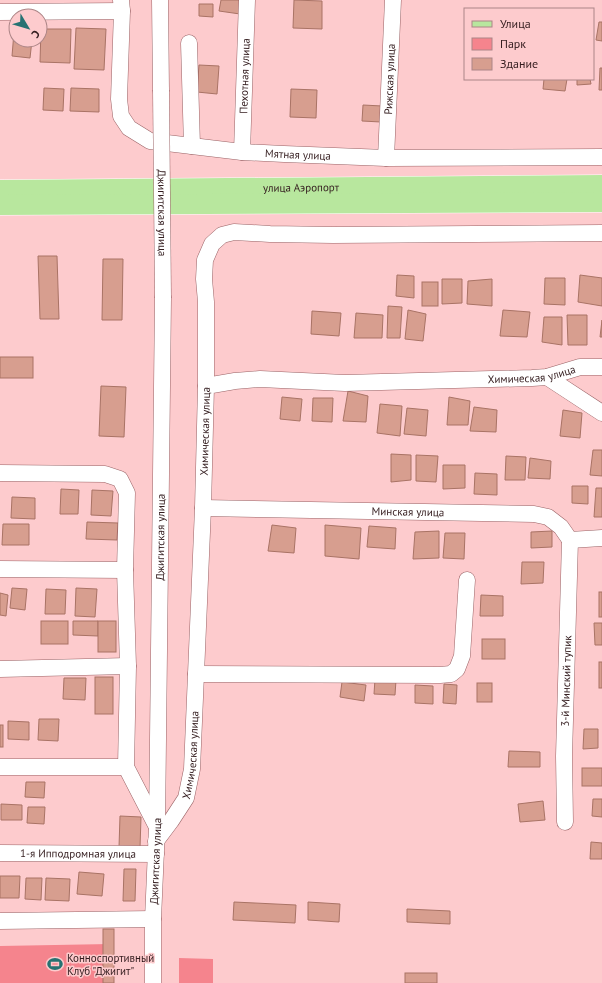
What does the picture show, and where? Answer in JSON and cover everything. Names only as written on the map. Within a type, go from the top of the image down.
[{"type":"main road","name":"улица Аэропорт","points":[[0,190],[602,185]]},
{"type":"main road","name":"улица Аэропорт","points":[[0,205],[602,202]]},
{"type":"street","name":"Джигитская улица","points":[[153,983],[163,298],[160,0]]},
{"type":"street","name":"Пехотная улица","points":[[242,152],[247,0]]},
{"type":"street","name":"Рижская улица","points":[[386,158],[393,0]]},
{"type":"street","points":[[0,12],[27,6],[122,6]]},
{"type":"street","name":"Мятная улица","points":[[122,6],[119,99],[121,116],[129,128],[150,141],[242,152],[386,158],[602,157]]},
{"type":"street","points":[[189,43],[192,146]]},
{"type":"street","points":[[206,386],[205,260],[212,244],[222,235],[234,232],[333,235],[602,233]]},
{"type":"street","name":"Химическая улица","points":[[156,840],[186,798],[192,769],[203,508],[206,386],[235,381],[260,379],[345,383],[532,378],[547,377],[580,367],[602,367]]},
{"type":"street","points":[[547,377],[602,412]]},
{"type":"street","points":[[0,473],[105,474],[120,479],[127,493],[125,570],[128,666],[126,767],[156,840]]},
{"type":"street","name":"Минская улица","points":[[203,508],[534,514],[548,517],[561,528],[570,540]]},
{"type":"street","points":[[570,540],[602,538]]},
{"type":"street","name":"3-й Минский тупик","points":[[565,822],[564,756],[570,540]]},
{"type":"street","points":[[0,569],[125,570]]},
{"type":"street","points":[[196,674],[451,674],[457,668],[462,656],[467,580]]},
{"type":"street","points":[[0,669],[128,666]]},
{"type":"street","points":[[0,767],[126,767]]},
{"type":"street","name":"1-я Ипподромная улица","points":[[0,853],[156,840]]},
{"type":"street","points":[[0,921],[153,919]]},
{"type":"green space","name":"Конноспортивный Клуб \"Джигит\"","points":[[110,944],[111,983],[0,983],[0,946]]},
{"type":"green space","points":[[179,958],[213,959],[213,983],[179,983]]},
{"type":"building","points":[[221,0],[242,0],[240,14],[219,11]]},
{"type":"building","points":[[294,0],[322,1],[322,29],[293,28]]},
{"type":"building","points":[[199,4],[213,4],[213,17],[199,16]]},
{"type":"building","points":[[599,22],[602,22],[602,41],[596,40]]},
{"type":"building","points":[[76,28],[106,29],[104,70],[74,69]]},
{"type":"building","points":[[48,29],[71,29],[70,63],[40,62],[40,48],[48,48]]},
{"type":"building","points":[[13,48],[31,48],[30,58],[12,56]]},
{"type":"building","points":[[199,65],[219,66],[217,94],[197,92]]},
{"type":"building","points":[[600,68],[602,68],[602,90],[599,90]]},
{"type":"building","points":[[544,80],[567,80],[565,91],[543,89]]},
{"type":"building","points":[[577,80],[590,80],[591,84],[577,85]]},
{"type":"building","points":[[44,88],[64,89],[63,111],[43,110]]},
{"type":"building","points":[[71,88],[99,89],[99,112],[70,111]]},
{"type":"building","points":[[291,89],[317,90],[316,118],[290,117]]},
{"type":"building","points":[[363,105],[382,106],[381,122],[362,121]]},
{"type":"building","points":[[38,256],[57,256],[59,319],[40,319]]},
{"type":"building","points":[[103,259],[123,259],[122,320],[102,320]]},
{"type":"building","points":[[397,275],[414,276],[414,298],[396,296]]},
{"type":"building","points":[[580,275],[602,278],[602,306],[578,302]]},
{"type":"building","points":[[545,278],[565,278],[565,305],[544,304]]},
{"type":"building","points":[[442,279],[462,279],[462,303],[442,304]]},
{"type":"building","points":[[492,279],[492,306],[467,304],[468,281]]},
{"type":"building","points":[[422,282],[438,282],[438,306],[422,306]]},
{"type":"building","points":[[388,306],[402,307],[400,338],[387,338]]},
{"type":"building","points":[[408,310],[426,314],[423,341],[405,339]]},
{"type":"building","points":[[503,310],[530,312],[527,337],[500,336]]},
{"type":"building","points":[[312,311],[341,313],[339,336],[311,334]]},
{"type":"building","points":[[356,313],[383,315],[382,338],[354,338]]},
{"type":"building","points":[[567,315],[587,315],[587,345],[568,345]]},
{"type":"building","points":[[544,317],[562,317],[562,345],[542,342]]},
{"type":"building","points":[[602,320],[602,337],[600,337]]},
{"type":"building","points":[[0,357],[33,357],[33,378],[0,378]]},
{"type":"building","points":[[101,386],[126,387],[124,437],[99,436]]},
{"type":"building","points":[[348,391],[368,396],[366,422],[343,421]]},
{"type":"building","points":[[282,397],[302,399],[300,421],[280,419]]},
{"type":"building","points":[[449,397],[470,401],[468,425],[447,425]]},
{"type":"building","points":[[313,398],[333,398],[332,422],[312,421]]},
{"type":"building","points":[[380,404],[402,406],[400,436],[377,433]]},
{"type":"building","points":[[474,407],[497,410],[496,432],[470,431]]},
{"type":"building","points":[[407,408],[428,410],[426,436],[404,434]]},
{"type":"building","points":[[563,410],[582,413],[580,438],[560,436]]},
{"type":"building","points":[[593,450],[602,450],[602,476],[590,475]]},
{"type":"building","points":[[391,454],[411,455],[411,480],[391,482]]},
{"type":"building","points":[[416,455],[438,456],[436,482],[416,481]]},
{"type":"building","points":[[506,456],[526,457],[525,480],[505,480]]},
{"type":"building","points":[[530,458],[551,461],[550,479],[528,478]]},
{"type":"building","points":[[443,465],[465,465],[465,488],[443,489]]},
{"type":"building","points":[[475,473],[497,474],[497,495],[474,494]]},
{"type":"building","points":[[572,486],[588,486],[588,504],[572,503]]},
{"type":"building","points":[[596,488],[602,488],[602,517],[594,517]]},
{"type":"building","points":[[61,489],[79,490],[78,514],[60,514]]},
{"type":"building","points":[[92,490],[113,491],[111,516],[91,515]]},
{"type":"building","points":[[12,497],[35,498],[35,519],[11,518]]},
{"type":"building","points":[[87,522],[118,523],[117,540],[86,539]]},
{"type":"building","points":[[3,524],[29,524],[29,545],[2,545]]},
{"type":"building","points":[[272,525],[296,528],[294,553],[268,551]]},
{"type":"building","points":[[325,525],[361,528],[359,559],[325,556]]},
{"type":"building","points":[[369,526],[396,528],[395,549],[367,547]]},
{"type":"building","points":[[439,531],[439,558],[413,559],[415,532]]},
{"type":"building","points":[[552,531],[552,547],[531,548],[531,532]]},
{"type":"building","points":[[445,533],[465,533],[464,559],[443,558]]},
{"type":"building","points":[[522,562],[544,562],[543,583],[521,584]]},
{"type":"building","points":[[12,588],[27,589],[25,610],[10,608]]},
{"type":"building","points":[[76,588],[97,589],[95,617],[75,616]]},
{"type":"building","points":[[46,589],[66,590],[65,614],[45,614]]},
{"type":"building","points":[[599,592],[602,592],[602,617],[599,617]]},
{"type":"building","points":[[0,593],[8,595],[6,616],[0,615]]},
{"type":"building","points":[[481,595],[503,596],[503,616],[480,616]]},
{"type":"building","points":[[41,621],[68,621],[68,644],[41,644]]},
{"type":"building","points":[[73,621],[98,621],[98,636],[73,635]]},
{"type":"building","points":[[98,621],[116,621],[116,652],[98,652]]},
{"type":"building","points":[[594,623],[602,623],[602,645],[595,645]]},
{"type":"building","points":[[482,639],[505,639],[505,659],[482,659]]},
{"type":"building","points":[[599,662],[602,662],[602,688],[599,688]]},
{"type":"building","points":[[95,677],[113,677],[113,714],[95,714]]},
{"type":"building","points":[[64,678],[86,678],[85,700],[63,699]]},
{"type":"building","points":[[375,679],[396,680],[395,695],[374,694]]},
{"type":"building","points":[[342,682],[366,685],[364,701],[340,697]]},
{"type":"building","points":[[477,683],[492,683],[492,702],[477,702]]},
{"type":"building","points":[[444,684],[457,685],[456,704],[443,703]]},
{"type":"building","points":[[415,685],[433,686],[433,704],[415,703]]},
{"type":"building","points":[[39,719],[59,719],[58,741],[38,740]]},
{"type":"building","points":[[8,721],[29,722],[29,740],[8,739]]},
{"type":"building","points":[[0,725],[3,725],[3,747],[0,747]]},
{"type":"building","points":[[584,729],[598,729],[598,748],[583,749]]},
{"type":"building","points":[[509,751],[540,752],[540,767],[508,767]]},
{"type":"building","points":[[582,768],[602,768],[602,786],[582,786]]},
{"type":"building","points":[[26,782],[45,782],[44,798],[25,797]]},
{"type":"building","points":[[593,799],[602,799],[602,817],[592,816]]},
{"type":"building","points":[[543,801],[545,820],[520,822],[518,804]]},
{"type":"building","points":[[1,804],[22,805],[22,820],[1,820]]},
{"type":"building","points":[[28,807],[45,807],[44,824],[27,823]]},
{"type":"building","points":[[120,816],[141,817],[140,848],[119,847]]},
{"type":"building","points":[[591,842],[602,843],[602,859],[590,859]]},
{"type":"building","points":[[124,869],[136,869],[135,901],[123,901]]},
{"type":"building","points":[[79,872],[104,874],[102,896],[77,894]]},
{"type":"building","points":[[0,876],[20,876],[19,898],[0,898]]},
{"type":"building","points":[[26,878],[42,878],[41,900],[25,899]]},
{"type":"building","points":[[46,878],[70,879],[69,901],[45,900]]},
{"type":"building","points":[[234,902],[296,905],[295,923],[233,920]]},
{"type":"building","points":[[308,902],[340,904],[339,922],[308,920]]},
{"type":"building","points":[[407,909],[450,911],[450,924],[407,922]]},
{"type":"building","points":[[103,929],[114,929],[114,983],[103,983]]},
{"type":"building","points":[[405,973],[437,973],[437,983],[405,983]]},
{"type":"place","name":"Конноспортивный Клуб \"Джигит\"","points":[[55,964]]}]
